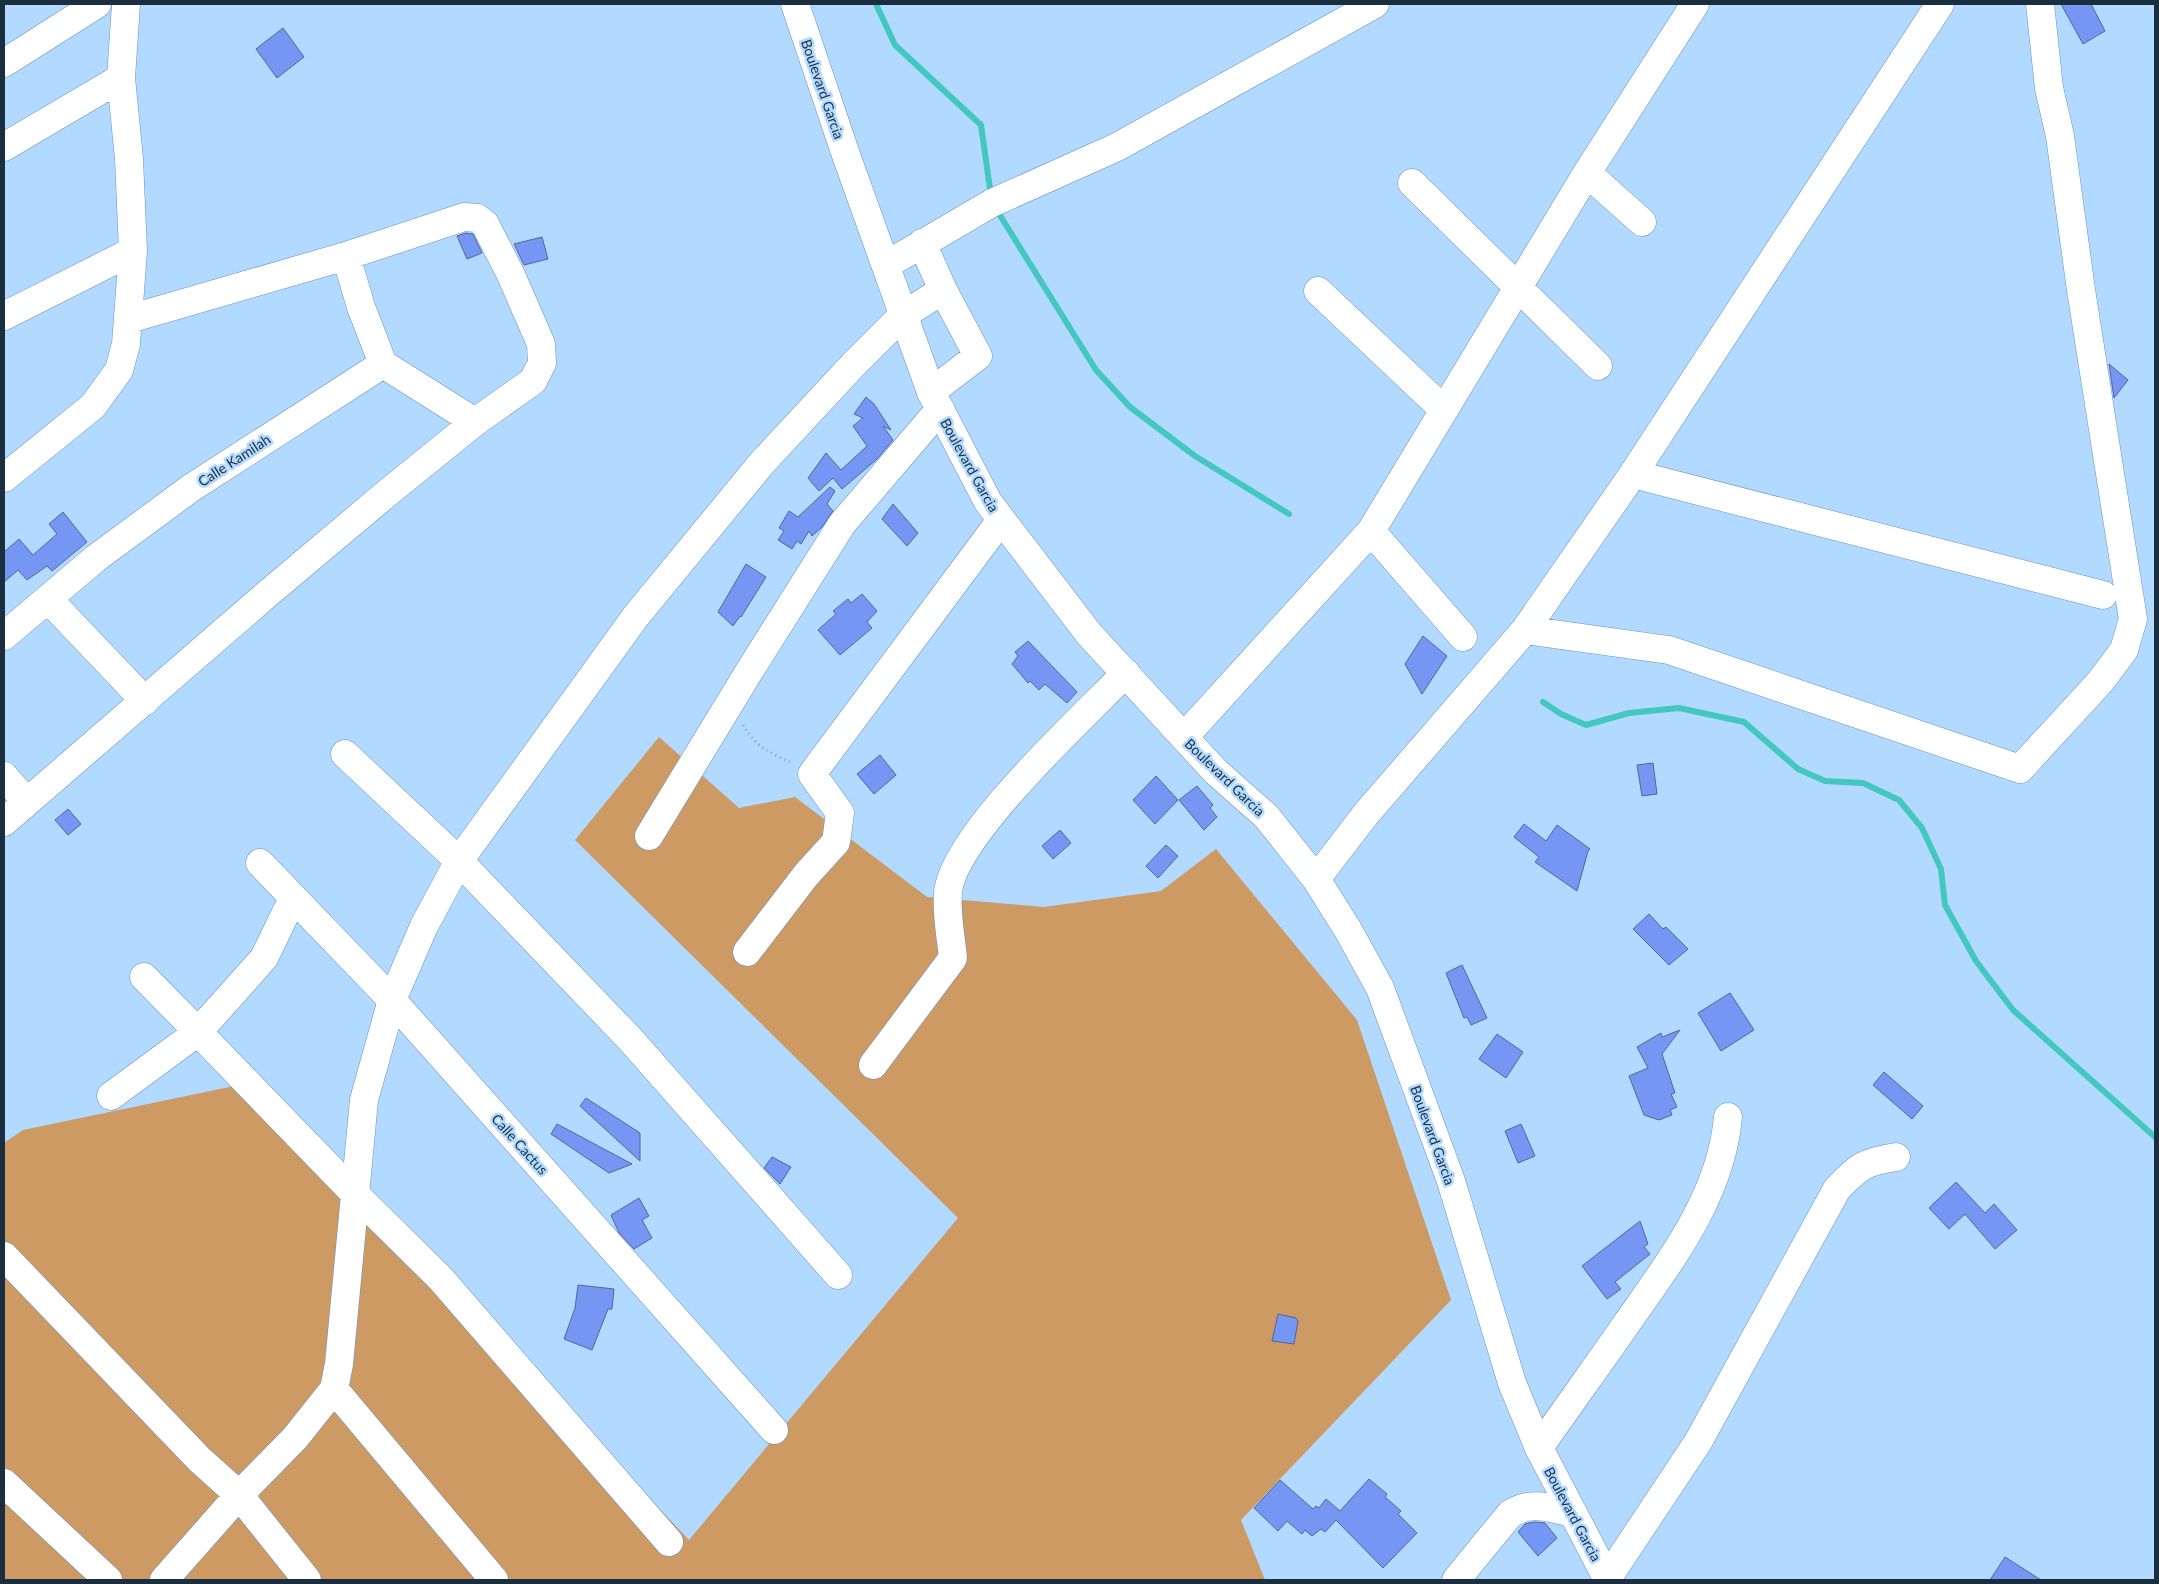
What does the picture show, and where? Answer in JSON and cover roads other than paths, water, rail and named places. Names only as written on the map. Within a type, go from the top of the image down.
[{"type":"street","points":[[4,64],[97,4]]},
{"type":"street","points":[[4,478],[93,406],[119,370],[126,344],[133,252],[129,159],[121,78],[126,4]]},
{"type":"street","name":"Boulevard Garcia","points":[[795,4],[902,316],[936,400],[988,502],[1089,634],[1216,772],[1266,816],[1316,879],[1348,930],[1380,988],[1451,1181],[1512,1384],[1539,1448],[1607,1580]]},
{"type":"street","points":[[886,265],[992,203],[1117,147],[1375,4]]},
{"type":"street","points":[[1184,737],[1371,531],[1587,173],[1694,4]]},
{"type":"street","points":[[1316,879],[1366,814],[1525,630],[1633,474],[1940,4]]},
{"type":"street","points":[[1525,630],[1669,650],[2020,769],[2100,682],[2124,650],[2133,619],[2081,290],[2060,136],[2048,80],[2040,4]]},
{"type":"street","points":[[4,147],[121,78]]},
{"type":"street","points":[[1587,173],[1642,222]]},
{"type":"street","points":[[1412,183],[1598,366]]},
{"type":"street","points":[[4,822],[266,594],[475,422],[533,381],[542,363],[541,344],[511,275],[486,224],[477,218],[464,217],[346,256],[129,319]]},
{"type":"street","points":[[649,836],[842,524],[936,400],[978,356],[943,290],[922,243]]},
{"type":"street","points":[[4,316],[133,252]]},
{"type":"street","points":[[346,256],[361,307],[383,364],[475,422]]},
{"type":"street","points":[[164,1580],[239,1495],[295,1438],[334,1389],[339,1364],[364,1100],[392,1000],[424,926],[459,861],[636,616],[761,464],[853,365],[902,316],[943,290]]},
{"type":"street","points":[[1318,291],[1444,410]]},
{"type":"street","name":"Calle Kamilah","points":[[4,636],[50,600],[96,558],[191,488],[383,364]]},
{"type":"street","points":[[1633,474],[2103,595]]},
{"type":"street","points":[[747,952],[806,875],[836,842],[840,813],[812,774],[1001,520]]},
{"type":"street","points":[[1371,531],[1463,638]]},
{"type":"street","points":[[50,600],[145,701]]},
{"type":"street","points":[[873,1065],[953,958],[948,892],[963,851],[1022,779],[1126,673]]},
{"type":"street","points":[[345,754],[459,861],[630,1040],[838,1275]]},
{"type":"street","points":[[4,776],[26,802]]},
{"type":"street","name":"Calle Cactus","points":[[260,863],[392,1000],[774,1430]]},
{"type":"street","points":[[111,1096],[198,1032],[264,958],[294,898]]},
{"type":"street","points":[[144,978],[356,1195],[442,1279],[669,1542]]},
{"type":"street","points":[[1539,1448],[1674,1256],[1715,1182],[1726,1145],[1728,1117]]},
{"type":"street","points":[[1607,1580],[1698,1442],[1837,1189],[1852,1173],[1871,1161],[1896,1157]]},
{"type":"street","points":[[4,1256],[199,1458],[239,1495],[307,1580]]},
{"type":"street","points":[[334,1389],[494,1580]]},
{"type":"street","points":[[4,1483],[108,1580]]},
{"type":"street","points":[[1456,1580],[1510,1514],[1520,1508],[1534,1505],[1573,1513]]},
{"type":"waterway","points":[[876,4],[895,45],[981,125],[991,196]]},
{"type":"waterway","points":[[996,209],[1096,370],[1130,407],[1195,456],[1289,514]]},
{"type":"waterway","points":[[1543,702],[1561,714],[1586,725],[1629,713],[1679,708],[1744,722],[1798,769],[1825,781],[1863,783],[1899,800],[1922,828],[1941,869],[1945,905],[1976,961],[2013,1010],[2155,1137]]}]
